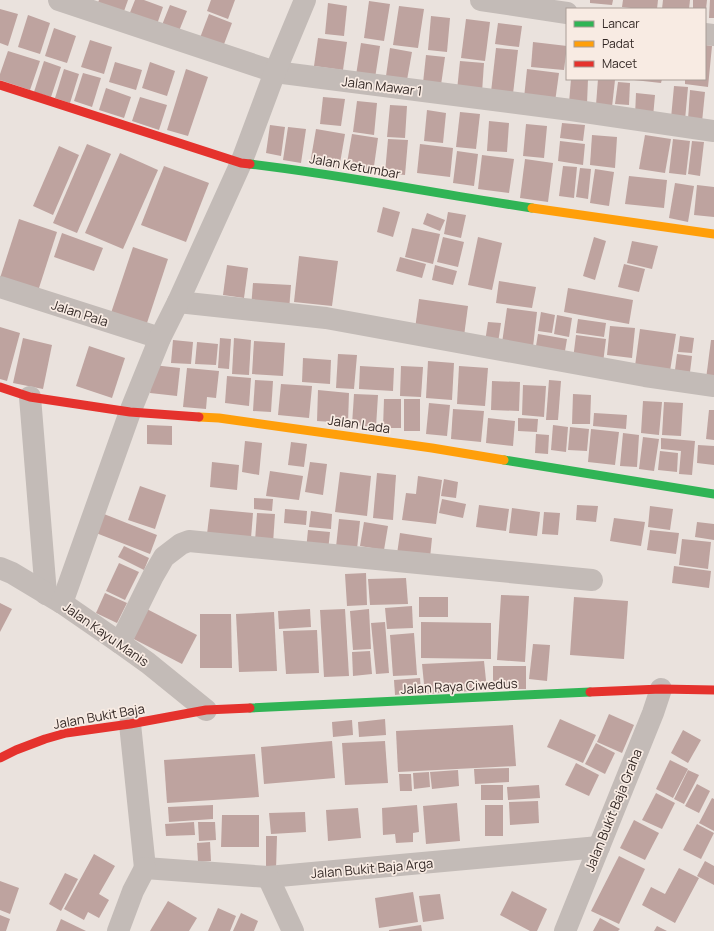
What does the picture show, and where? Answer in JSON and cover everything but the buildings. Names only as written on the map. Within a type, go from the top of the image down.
[{"type":"street","name":"Jalan Mawar 1","points":[[60,0],[275,72],[572,110],[714,131]]},
{"type":"street","points":[[54,598],[160,338],[178,302],[241,163],[275,72],[305,0]]},
{"type":"street","points":[[481,0],[566,13]]},
{"type":"street","name":"Jalan Ketumbar","points":[[0,85],[241,163],[299,170],[453,196],[714,234]]},
{"type":"street","name":"Jalan Pala","points":[[0,287],[160,338]]},
{"type":"street","points":[[178,302],[326,318],[645,376],[714,386]]},
{"type":"street","name":"Jalan Lada","points":[[0,387],[30,397],[130,412],[227,419],[432,448],[714,494]]},
{"type":"street","points":[[30,397],[54,598]]},
{"type":"street","points":[[120,643],[164,557],[174,548],[189,541],[592,580]]},
{"type":"street","name":"Jalan Kayu Manis","points":[[0,568],[12,573],[54,598],[120,643],[148,663],[206,710]]},
{"type":"street","name":"Jalan Raya Ciwedus","points":[[206,710],[661,689],[714,690]]},
{"type":"street","name":"Jalan Bukit Baja Graha","points":[[565,931],[661,689]]},
{"type":"street","name":"Jalan Bukit Baja","points":[[0,758],[45,739],[66,733],[130,724],[206,710]]},
{"type":"street","points":[[118,931],[133,891],[145,868],[130,724]]},
{"type":"street","name":"Jalan Bukit Baja Arga","points":[[145,868],[268,877],[598,847]]},
{"type":"street","points":[[268,877],[293,931]]},
{"type":"traffic: fast","points":[[250,164],[532,208]]},
{"type":"traffic: fast","points":[[504,460],[714,494]]},
{"type":"traffic: fast","points":[[250,708],[590,692]]},
{"type":"traffic: slow","points":[[532,208],[714,234]]},
{"type":"traffic: slow","points":[[199,417],[219,418],[432,448],[504,460]]},
{"type":"traffic: jam","points":[[0,85],[241,163],[250,164]]},
{"type":"traffic: jam","points":[[0,387],[30,397],[130,412],[199,417]]},
{"type":"traffic: jam","points":[[590,692],[661,689],[714,690]]},
{"type":"traffic: jam","points":[[0,758],[45,739],[66,733],[130,724],[206,710],[250,708]]}]
